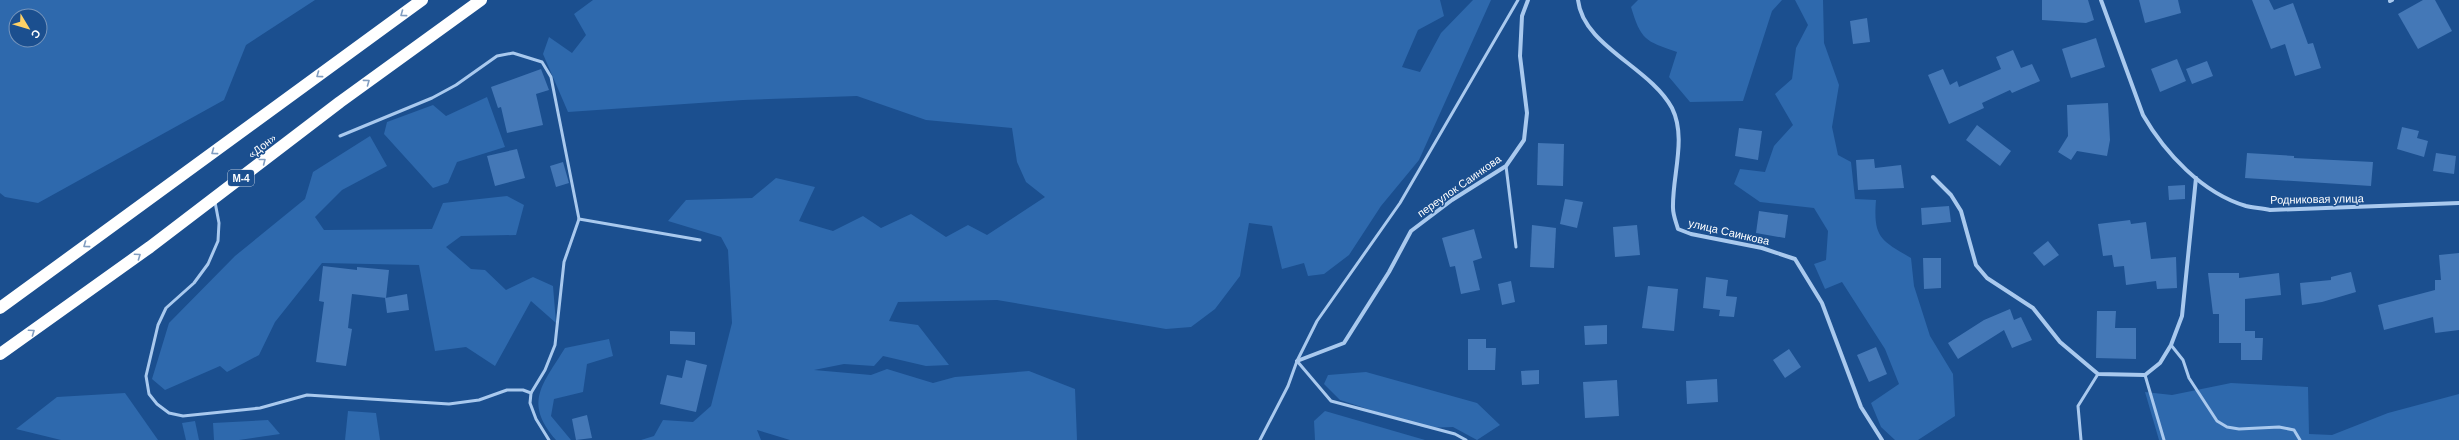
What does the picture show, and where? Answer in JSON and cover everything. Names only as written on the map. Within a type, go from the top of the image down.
[{"type":"highway","name":"«Дон»","points":[[0,308],[422,0]]},
{"type":"highway","name":"«Дон»","points":[[0,354],[150,247],[340,102],[481,0]]},
{"type":"street","name":"переулок Саинкова","points":[[1297,361],[1344,343],[1411,231],[1452,200],[1506,166],[1524,140],[1527,114],[1520,56],[1522,16],[1528,0]]},
{"type":"street","name":"улица Саинкова","points":[[1578,0],[1579,8],[1587,27],[1663,93],[1679,126],[1672,209],[1678,229],[1691,234],[1762,248],[1795,259],[1822,303],[1861,407],[1882,440]]},
{"type":"street","name":"Родниковая улица","points":[[2101,0],[2143,115],[2166,149],[2196,178],[2233,200],[2246,206],[2270,210],[2459,203]]},
{"type":"street","points":[[1933,177],[1951,195],[1960,211],[1976,265],[1987,278],[2033,308],[2060,342],[2098,374],[2145,375],[2160,363],[2171,345],[2182,316],[2196,178]]},
{"type":"lane","points":[[1260,440],[1288,386],[1297,361],[1317,321],[1400,203],[1518,0]]},
{"type":"lane","points":[[340,136],[432,98],[456,85],[497,56],[513,53],[542,62],[551,77],[579,219],[564,262],[555,345],[546,370],[531,393],[530,403],[536,419],[549,440]]},
{"type":"lane","points":[[1506,166],[1516,247]]},
{"type":"lane","points":[[214,198],[219,223],[218,241],[208,264],[194,283],[166,308],[158,325],[146,376],[149,394],[157,404],[169,413],[183,416],[260,408],[307,395],[449,404],[479,400],[506,390],[523,390],[531,393]]},
{"type":"lane","points":[[579,219],[700,240]]},
{"type":"lane","points":[[2171,345],[2182,360],[2189,378],[2217,421],[2227,427],[2239,430],[2279,427],[2294,430],[2300,440]]},
{"type":"lane","points":[[1297,361],[1331,400],[1455,434],[1466,440]]},
{"type":"lane","points":[[2081,440],[2078,406],[2098,374]]},
{"type":"lane","points":[[2145,375],[2164,440]]},
{"type":"shaded area","points":[[0,0],[315,0],[246,45],[224,100],[38,203],[5,197],[0,193]]},
{"type":"shaded area","points":[[593,0],[1440,0],[1444,16],[1418,30],[1402,67],[1420,72],[1441,33],[1473,0],[1491,0],[1419,160],[1381,206],[1349,255],[1324,274],[1308,276],[1304,263],[1282,269],[1272,226],[1249,223],[1240,276],[1215,309],[1191,327],[1166,329],[997,300],[898,302],[889,321],[918,325],[949,365],[926,366],[883,356],[874,366],[844,364],[814,370],[871,375],[887,369],[933,383],[955,377],[1029,371],[1075,389],[1077,440],[790,440],[757,430],[761,440],[641,440],[654,436],[663,420],[693,422],[711,406],[732,323],[728,250],[721,237],[668,221],[686,200],[752,198],[776,178],[815,187],[799,221],[833,231],[863,216],[881,228],[911,214],[946,237],[968,225],[987,235],[1045,197],[1026,182],[1017,162],[1012,128],[926,120],[857,96],[743,100],[568,112],[543,54],[549,37],[572,53],[586,35],[574,14]]},
{"type":"shaded area","points":[[1638,0],[1782,0],[1772,11],[1743,101],[1690,102],[1669,77],[1677,52],[1651,42],[1646,38],[1638,26],[1631,7]]},
{"type":"shaded area","points":[[1795,0],[1823,0],[1824,43],[1839,85],[1832,127],[1838,155],[1851,162],[1855,199],[1876,200],[1876,223],[1881,236],[1892,247],[1911,258],[1914,286],[1930,336],[1953,374],[1955,416],[1918,440],[1895,440],[1881,427],[1871,403],[1899,384],[1885,349],[1842,282],[1825,289],[1814,264],[1826,260],[1828,231],[1814,208],[1760,202],[1734,184],[1740,169],[1765,172],[1774,146],[1793,125],[1775,94],[1792,79],[1796,48],[1808,25]]},
{"type":"shaded area","points":[[487,97],[505,147],[457,162],[448,183],[433,188],[384,134],[387,122],[433,105],[446,116]]},
{"type":"shaded area","points":[[370,136],[387,166],[342,190],[315,217],[324,230],[432,229],[443,203],[507,196],[524,205],[516,235],[461,236],[446,247],[471,269],[485,270],[506,290],[533,277],[553,286],[556,323],[531,301],[495,366],[466,347],[435,351],[419,265],[322,263],[275,322],[259,355],[227,372],[220,366],[165,390],[152,379],[169,323],[235,256],[305,199],[313,172]]},
{"type":"shaded area","points":[[609,339],[613,356],[587,364],[583,392],[554,399],[551,416],[571,440],[556,440],[546,427],[540,415],[540,393],[544,383],[565,348]]},
{"type":"shaded area","points":[[1366,372],[1477,403],[1500,425],[1477,440],[1453,427],[1426,428],[1340,400],[1324,384],[1328,375]]},
{"type":"shaded area","points":[[2231,383],[2308,387],[2309,434],[2332,435],[2388,413],[2459,394],[2459,440],[2159,440],[2145,392],[2172,395]]},
{"type":"shaded area","points":[[125,393],[158,440],[61,440],[16,429],[57,397]]},
{"type":"shaded area","points":[[348,411],[376,413],[380,440],[345,440]]},
{"type":"shaded area","points":[[1325,411],[1425,440],[1315,440],[1314,421]]},
{"type":"shaded area","points":[[268,420],[280,434],[239,440],[214,440],[213,423]]},
{"type":"shaded area","points":[[195,421],[199,440],[186,440],[182,423]]},
{"type":"building","points":[[2042,0],[2088,0],[2094,20],[2086,23],[2042,20]]},
{"type":"building","points":[[2139,0],[2178,0],[2181,13],[2145,23]]},
{"type":"building","points":[[2252,0],[2269,0],[2274,10],[2293,3],[2308,44],[2313,43],[2321,68],[2295,76],[2285,44],[2271,49]]},
{"type":"building","points":[[2423,0],[2435,0],[2452,31],[2418,49],[2398,14]]},
{"type":"building","points":[[1867,18],[1870,42],[1853,44],[1850,21]]},
{"type":"building","points":[[2096,38],[2105,67],[2071,78],[2062,49]]},
{"type":"building","points":[[2013,50],[2021,68],[2032,64],[2040,81],[2012,93],[2010,90],[1982,103],[1984,108],[1949,124],[1928,75],[1943,69],[1950,85],[1957,81],[1959,87],[2001,69],[1996,57]]},
{"type":"building","points":[[2177,59],[2186,81],[2160,92],[2151,69]]},
{"type":"building","points":[[2207,61],[2213,76],[2192,84],[2186,69]]},
{"type":"building","points":[[541,69],[549,90],[536,94],[543,125],[507,133],[501,107],[498,108],[491,87]]},
{"type":"building","points":[[2108,103],[2110,140],[2107,156],[2077,151],[2071,160],[2058,152],[2068,136],[2067,105]]},
{"type":"building","points":[[1977,125],[2011,151],[2000,166],[1966,140]]},
{"type":"building","points":[[2402,127],[2419,131],[2417,138],[2428,141],[2424,157],[2397,149]]},
{"type":"building","points":[[1739,128],[1762,131],[1758,160],[1735,156]]},
{"type":"building","points":[[1538,143],[1564,144],[1563,186],[1537,185]]},
{"type":"building","points":[[517,149],[525,178],[495,186],[487,156]]},
{"type":"building","points":[[2247,153],[2294,156],[2294,158],[2373,162],[2371,186],[2245,178]]},
{"type":"building","points":[[2436,153],[2456,156],[2454,174],[2433,171]]},
{"type":"building","points":[[1874,159],[1875,168],[1901,165],[1904,188],[1858,190],[1856,160]]},
{"type":"building","points":[[563,162],[569,183],[556,187],[550,166]]},
{"type":"building","points":[[2185,185],[2185,199],[2169,200],[2168,186]]},
{"type":"building","points":[[1565,199],[1583,202],[1577,228],[1560,224]]},
{"type":"building","points":[[1949,206],[1951,222],[1922,225],[1921,208]]},
{"type":"building","points":[[1759,211],[1788,215],[1785,238],[1756,233]]},
{"type":"building","points":[[2130,220],[2131,224],[2146,222],[2151,259],[2176,257],[2177,288],[2157,289],[2156,281],[2126,285],[2124,266],[2114,267],[2112,255],[2103,256],[2098,224]]},
{"type":"building","points":[[1532,225],[1556,228],[1554,268],[1530,267]]},
{"type":"building","points":[[1637,225],[1640,255],[1615,257],[1613,227]]},
{"type":"building","points":[[1474,229],[1482,258],[1473,261],[1480,290],[1461,294],[1455,266],[1450,267],[1442,238]]},
{"type":"building","points":[[2048,241],[2059,255],[2044,266],[2033,253]]},
{"type":"building","points":[[2459,253],[2459,330],[2435,333],[2433,317],[2384,330],[2378,305],[2435,290],[2435,280],[2441,280],[2439,255]]},
{"type":"building","points":[[1923,258],[1941,258],[1941,288],[1924,289]]},
{"type":"building","points":[[323,266],[357,270],[357,267],[389,270],[386,298],[352,294],[348,328],[352,329],[346,366],[316,362],[324,302],[319,301]]},
{"type":"building","points":[[2351,272],[2356,292],[2322,302],[2302,305],[2300,283],[2331,280],[2331,277]]},
{"type":"building","points":[[2208,273],[2239,273],[2239,278],[2279,273],[2281,295],[2245,299],[2245,331],[2255,331],[2255,338],[2263,338],[2262,360],[2241,360],[2241,343],[2219,343],[2219,314],[2213,314]]},
{"type":"building","points":[[1706,277],[1728,280],[1726,296],[1737,297],[1734,317],[1719,316],[1720,310],[1703,308]]},
{"type":"building","points":[[1511,281],[1515,302],[1502,305],[1498,284]]},
{"type":"building","points":[[1648,286],[1678,289],[1674,331],[1642,328]]},
{"type":"building","points":[[407,294],[409,310],[387,313],[385,298]]},
{"type":"building","points":[[2010,309],[2014,320],[2021,317],[2032,340],[2012,348],[2004,330],[1958,359],[1948,343],[1984,320]]},
{"type":"building","points":[[2097,311],[2116,311],[2115,328],[2136,328],[2136,359],[2096,358]]},
{"type":"building","points":[[1607,325],[1607,344],[1585,345],[1584,326]]},
{"type":"building","points":[[670,331],[695,332],[695,345],[670,344]]},
{"type":"building","points":[[1468,339],[1486,339],[1486,348],[1496,348],[1495,370],[1468,370]]},
{"type":"building","points":[[1876,347],[1887,374],[1869,382],[1857,355]]},
{"type":"building","points":[[1789,349],[1801,367],[1785,378],[1773,360]]},
{"type":"building","points":[[686,360],[707,365],[696,412],[660,404],[667,375],[682,378]]},
{"type":"building","points":[[1539,370],[1539,384],[1522,385],[1521,371]]},
{"type":"building","points":[[1717,379],[1718,402],[1687,404],[1686,381]]},
{"type":"building","points":[[1617,380],[1619,416],[1585,418],[1583,382]]},
{"type":"building","points":[[587,415],[592,438],[576,440],[572,419]]}]
